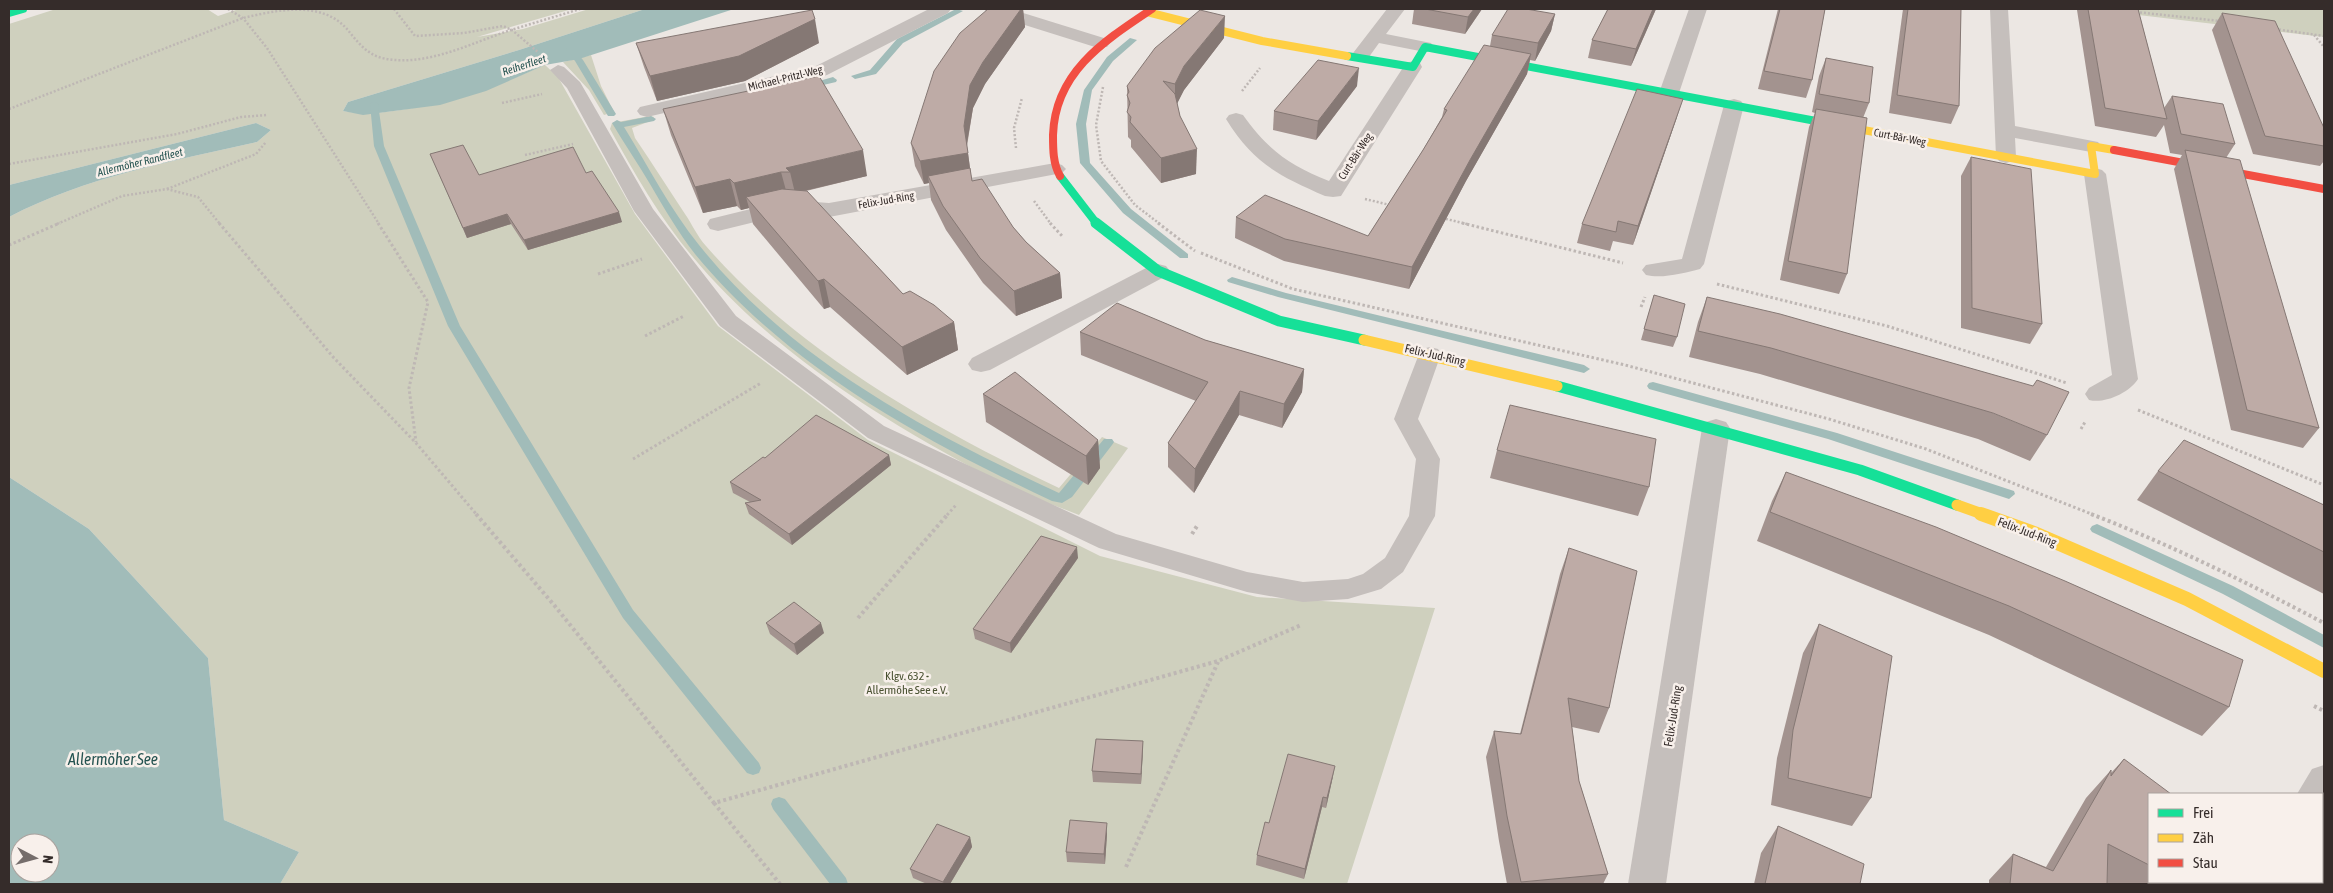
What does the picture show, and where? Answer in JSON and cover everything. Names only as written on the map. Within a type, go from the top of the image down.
[{"type":"main road","points":[[9,13],[23,9]]},
{"type":"main road","points":[[1055,170],[1051,124],[1066,81],[1101,42],[1149,10],[1262,41],[1413,67]]},
{"type":"main road","name":"Curt-Bär-Weg","points":[[1413,67],[1425,47],[2095,174]]},
{"type":"main road","points":[[2095,174],[2091,146],[2324,190]]},
{"type":"main road","name":"Felix-Jud-Ring","points":[[1055,170],[1093,222],[1158,271],[1279,321],[1430,354],[1716,428],[1860,470],[2034,533],[2187,599],[2324,671]]},
{"type":"street","name":"Michael-Pritzl-Weg","points":[[647,111],[820,71],[942,9]]},
{"type":"street","points":[[993,9],[1101,42]]},
{"type":"street","points":[[1359,57],[1396,9]]},
{"type":"street","points":[[1669,93],[1698,9]]},
{"type":"street","points":[[1999,9],[2006,157]]},
{"type":"street","name":"Curt-Bär-Weg","points":[[1374,37],[1425,47]]},
{"type":"street","name":"Curt-Bär-Weg","points":[[1236,119],[1243,132],[1269,161],[1333,191],[1413,67]]},
{"type":"street","points":[[1654,270],[1692,264],[1734,105]]},
{"type":"street","points":[[2006,130],[2091,146]]},
{"type":"street","name":"Felix-Jud-Ring","points":[[718,224],[788,207],[829,210],[1055,170]]},
{"type":"street","points":[[2095,174],[2125,379],[2098,394]]},
{"type":"street","points":[[981,364],[1158,271]]},
{"type":"street","name":"Felix-Jud-Ring","points":[[1647,884],[1716,428]]},
{"type":"street","points":[[2316,793],[2324,780]]},
{"type":"lane","points":[[566,78],[603,138],[644,211],[728,320],[876,432],[1108,541],[1248,582],[1303,592],[1348,589],[1372,582],[1394,565],[1422,516],[1428,459],[1406,419],[1430,354]]},
{"type":"path","points":[[228,9],[243,18],[268,48],[428,302],[409,388],[416,443]]},
{"type":"path","points":[[394,9],[415,36],[464,33],[503,26],[512,30],[523,39]]},
{"type":"path","points":[[9,109],[243,18],[282,10],[316,11],[330,14],[338,19],[369,53],[380,58],[406,59],[431,55],[580,9]]},
{"type":"path","points":[[2133,11],[2227,22]]},
{"type":"path","points":[[2275,29],[2324,36]]},
{"type":"path","points":[[2314,34],[2324,47]]},
{"type":"path","points":[[502,103],[566,78]]},
{"type":"path","points":[[1104,86],[1096,125],[1101,161],[1136,206],[1194,251],[1293,289],[1634,367],[1829,419],[1926,450],[2137,532],[2242,581],[2324,623]]},
{"type":"path","points":[[9,164],[177,134],[241,117],[267,115]]},
{"type":"path","points":[[525,155],[603,138]]},
{"type":"path","points":[[9,245],[122,196],[167,189],[256,154],[266,142]]},
{"type":"path","points":[[167,189],[198,197],[257,270],[334,358],[416,443],[554,605],[780,884]]},
{"type":"path","points":[[1333,191],[1399,207]]},
{"type":"path","points":[[1437,217],[1654,270],[1756,292],[1887,326],[1994,358],[2098,394],[2324,484]]},
{"type":"path","points":[[598,274],[673,248]]},
{"type":"path","points":[[645,336],[713,301]]},
{"type":"path","points":[[633,459],[789,366]]},
{"type":"path","points":[[858,618],[977,481]]},
{"type":"path","points":[[714,803],[1218,661],[1320,617],[1348,589]]},
{"type":"path","points":[[1126,866],[1218,661]]},
{"type":"green space","name":"Klgv. 632 - Allermöhe See e.V.","points":[[56,9],[207,9],[218,16],[239,9],[572,9],[477,37],[523,29],[589,9],[645,9],[348,102],[343,111],[379,113],[439,103],[491,87],[545,65],[558,77],[635,214],[718,326],[868,440],[1100,556],[1257,597],[1435,608],[1347,884],[280,884],[299,852],[224,820],[208,658],[89,529],[9,477],[9,217],[68,191],[99,181],[257,142],[271,130],[256,123],[9,185],[9,24]]},
{"type":"green space","points":[[2088,9],[2324,9],[2324,37]]},
{"type":"green space","points":[[591,55],[601,86],[614,112],[604,115],[589,90],[563,62]]},
{"type":"green space","points":[[650,116],[654,117],[653,120],[632,128],[635,138],[697,234],[742,284],[782,320],[825,353],[916,413],[964,440],[1059,488],[1102,437],[1128,448],[1079,515],[999,482],[907,431],[829,380],[756,322],[723,290],[680,241],[648,195],[610,129],[612,123]]},
{"type":"water","name":"Reiherfleet","points":[[645,9],[734,9],[579,59],[545,65],[486,91],[440,105],[363,115],[343,111],[348,102]]},
{"type":"water","name":"Allermöher Randfleet","points":[[256,123],[271,130],[257,142],[99,181],[38,203],[9,217],[9,185]]},
{"type":"water","name":"Allermöher See","points":[[9,477],[89,529],[208,658],[224,820],[299,852],[280,884],[9,884]]},
{"type":"building","points":[[988,9],[1021,9],[983,62],[970,85],[964,126],[968,153],[920,161],[911,143],[934,71],[960,33]]},
{"type":"building","points":[[1425,9],[1474,9],[1468,17]]},
{"type":"building","points":[[1508,9],[1526,9],[1555,14],[1538,43],[1492,35]]},
{"type":"building","points":[[1608,9],[1653,9],[1636,49],[1592,40]]},
{"type":"building","points":[[1780,9],[1825,9],[1812,80],[1764,71]]},
{"type":"building","points":[[1908,9],[1961,9],[1959,106],[1897,95]]},
{"type":"building","points":[[2088,9],[2138,9],[2167,119],[2105,108]]},
{"type":"building","points":[[812,10],[815,19],[739,56],[650,76],[636,43]]},
{"type":"building","points":[[1200,10],[1225,16],[1184,66],[1175,84],[1163,81],[1175,94],[1180,116],[1197,149],[1161,158],[1130,122],[1131,117],[1127,112],[1130,103],[1127,95],[1129,92],[1127,86],[1155,48]]},
{"type":"building","points":[[2222,13],[2275,21],[2324,128],[2324,146],[2265,136]]},
{"type":"building","points":[[1484,45],[1531,54],[1470,160],[1412,267],[1285,239],[1236,217],[1265,195],[1368,236],[1423,150],[1447,110],[1444,109]]},
{"type":"building","points":[[1826,58],[1873,67],[1869,103],[1819,94]]},
{"type":"building","points":[[1318,60],[1359,68],[1318,121],[1274,111]]},
{"type":"building","points":[[819,76],[863,150],[786,168],[790,172],[781,172],[734,183],[730,179],[695,187],[663,109]]},
{"type":"building","points":[[1637,89],[1683,99],[1638,226],[1618,221],[1616,232],[1582,224]]},
{"type":"building","points":[[2172,96],[2223,104],[2235,144],[2181,134]]},
{"type":"building","points":[[1816,109],[1867,118],[1847,274],[1788,261]]},
{"type":"building","points":[[463,145],[479,175],[573,147],[586,173],[592,171],[619,212],[524,240],[507,214],[463,228],[430,154]]},
{"type":"building","points":[[2185,150],[2240,160],[2319,428],[2247,410]]},
{"type":"building","points":[[1971,157],[2031,169],[2042,324],[1972,308]]},
{"type":"building","points":[[970,168],[972,181],[982,179],[1013,227],[1026,242],[1060,273],[1014,291],[980,258],[943,206],[928,176]]},
{"type":"building","points":[[782,189],[807,191],[903,294],[910,291],[934,305],[954,322],[902,347],[824,279],[818,281],[746,197]]},
{"type":"building","points":[[1654,295],[1685,304],[1677,337],[1644,329]]},
{"type":"building","points":[[1707,297],[1780,314],[2033,386],[2037,380],[2069,392],[2047,435],[1993,413],[1771,348],[1698,331]]},
{"type":"building","points":[[1117,303],[1205,340],[1304,369],[1284,404],[1240,391],[1195,469],[1168,443],[1208,382],[1080,332]]},
{"type":"building","points":[[1015,372],[1098,440],[1086,456],[983,394]]},
{"type":"building","points":[[1510,405],[1656,439],[1649,487],[1497,450]]},
{"type":"building","points":[[816,415],[889,455],[789,534],[745,503],[761,500],[730,482],[763,457],[765,458]]},
{"type":"building","points":[[2184,440],[2324,505],[2324,552],[2158,471]]},
{"type":"building","points":[[1786,472],[1936,527],[2065,581],[2243,660],[2229,707],[2009,606],[1770,512]]},
{"type":"building","points":[[1041,536],[1077,547],[1010,643],[973,629]]},
{"type":"building","points":[[1569,548],[1637,571],[1609,708],[1568,698],[1579,781],[1608,874],[1521,882],[1507,816],[1494,731],[1521,734]]},
{"type":"building","points":[[794,602],[821,623],[794,644],[766,623]]},
{"type":"building","points":[[1819,624],[1892,656],[1871,798],[1788,778],[1793,730]]},
{"type":"building","points":[[1096,739],[1143,741],[1141,774],[1092,771]]},
{"type":"building","points":[[1288,754],[1335,766],[1327,798],[1323,797],[1305,869],[1257,855],[1265,822],[1269,823]]},
{"type":"building","points":[[2124,759],[2170,793],[2148,793],[2148,864],[2108,844],[2107,884],[2010,884],[2013,854],[2053,871],[2111,770],[2111,776]]},
{"type":"building","points":[[1070,820],[1107,823],[1104,854],[1066,852]]},
{"type":"building","points":[[937,824],[970,837],[943,882],[910,869]]},
{"type":"building","points":[[1778,826],[1864,864],[1860,884],[1765,884]]},
{"type":"waterway","points":[[855,76],[873,72],[900,41],[959,11]]},
{"type":"waterway","points":[[1133,40],[1110,59],[1088,90],[1081,124],[1085,163],[1127,211],[1184,256]]},
{"type":"waterway","points":[[570,50],[579,60],[611,114]]},
{"type":"waterway","points":[[806,86],[833,80]]},
{"type":"waterway","points":[[374,104],[379,146],[454,326],[628,614],[753,768]]},
{"type":"waterway","points":[[618,125],[651,119]]},
{"type":"waterway","points":[[618,125],[689,239],[701,254],[737,293],[777,329],[865,395],[960,451],[1057,498],[1062,498],[1067,494],[1108,442]]},
{"type":"waterway","points":[[1232,280],[1282,295],[1584,369]]},
{"type":"waterway","points":[[1653,386],[1832,436],[2009,494]]},
{"type":"waterway","points":[[2097,529],[2228,590],[2324,642]]},
{"type":"waterway","points":[[779,804],[840,884]]},
{"type":"traffic: fast","points":[[9,13],[23,9]]},
{"type":"traffic: fast","points":[[1347,56],[1413,67],[1425,47],[1816,121]]},
{"type":"traffic: fast","points":[[1060,176],[1093,221],[1158,271],[1279,321],[1364,340]]},
{"type":"traffic: fast","points":[[1557,386],[1860,470],[1957,505]]},
{"type":"traffic: slow","points":[[1147,12],[1262,41],[1347,56]]},
{"type":"traffic: slow","points":[[1816,121],[2095,174],[2091,146],[2114,150]]},
{"type":"traffic: slow","points":[[1364,340],[1557,386]]},
{"type":"traffic: slow","points":[[1957,505],[2034,533],[2187,599],[2324,671]]},
{"type":"traffic: jam","points":[[1060,176],[1054,160],[1053,143],[1054,119],[1059,98],[1069,80],[1082,63],[1115,34],[1152,9]]},
{"type":"traffic: jam","points":[[2114,150],[2324,189]]}]
